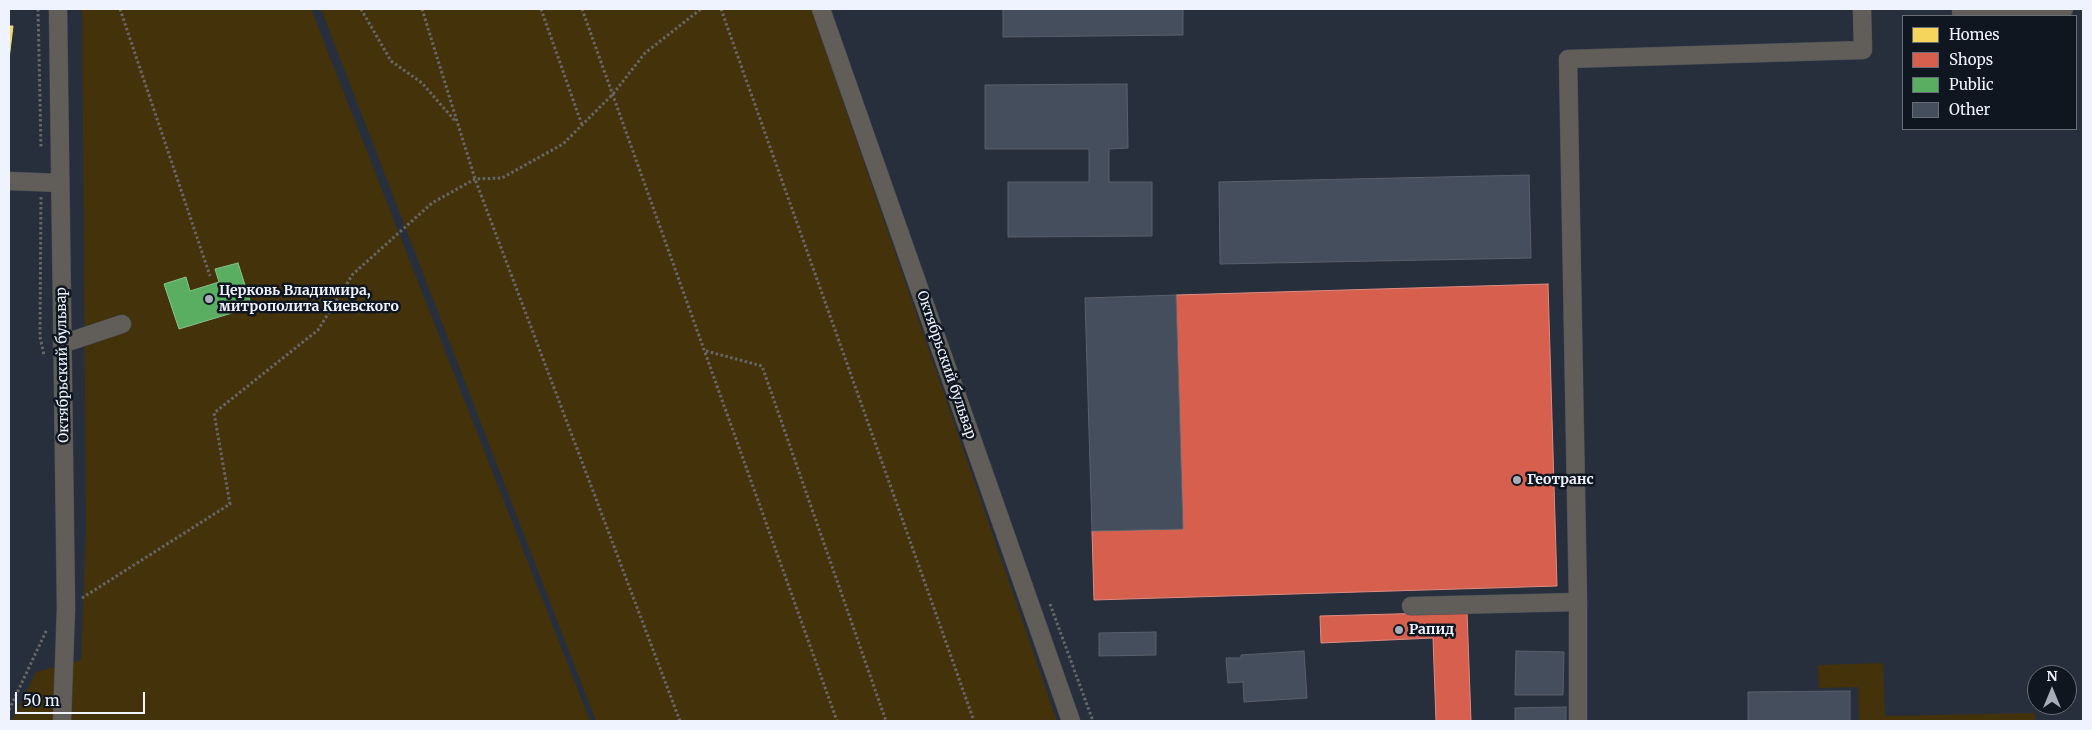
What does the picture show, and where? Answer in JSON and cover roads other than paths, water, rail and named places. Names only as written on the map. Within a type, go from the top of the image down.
[{"type":"street","name":"Октябрьский бульвар","points":[[58,9],[66,608],[62,721]]},
{"type":"street","name":"Октябрьский бульвар","points":[[821,9],[1071,721]]},
{"type":"street","points":[[1578,721],[1578,602],[1568,59],[1863,50],[1862,9]]},
{"type":"street","points":[[1961,12],[2064,9]]},
{"type":"street","points":[[9,181],[60,183]]},
{"type":"street","points":[[62,344],[122,324]]},
{"type":"street","points":[[1411,606],[1578,602]]},
{"type":"place","name":"Церковь Владимира, митрополита Киевского","points":[[209,299]]},
{"type":"place","name":"Геотранс","points":[[1517,480]]},
{"type":"place","name":"Рапид","points":[[1399,630]]}]
